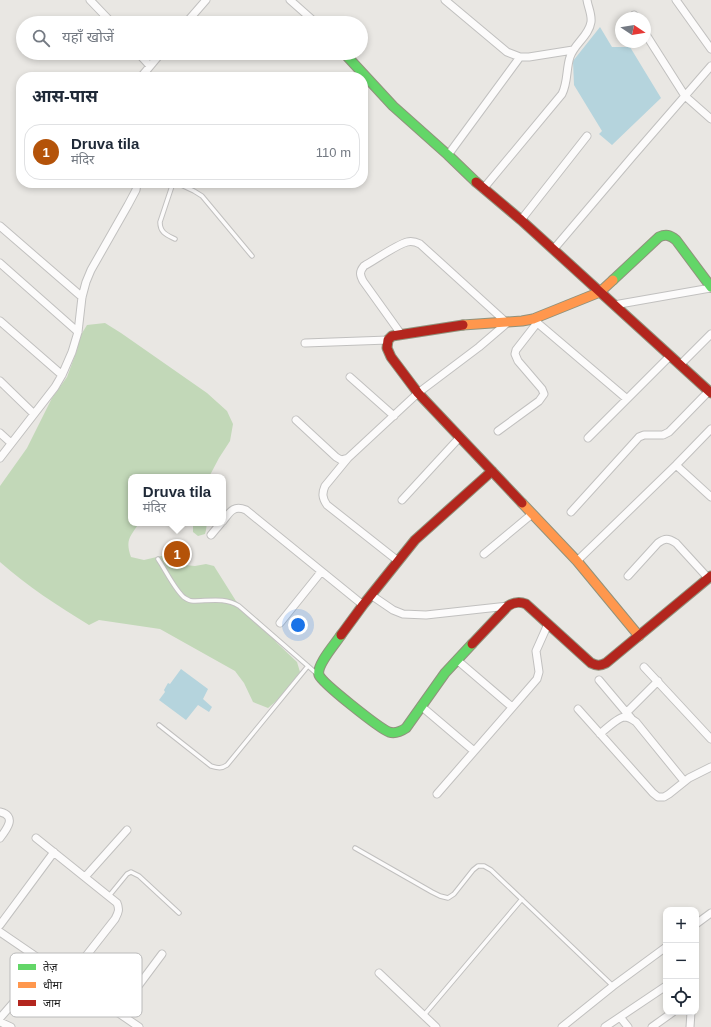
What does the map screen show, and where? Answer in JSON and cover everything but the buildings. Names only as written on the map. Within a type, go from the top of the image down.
[{"type":"street","points":[[90,0],[105,16]]},
{"type":"street","points":[[192,16],[206,0]]},
{"type":"street","points":[[290,0],[308,16]]},
{"type":"street","points":[[446,0],[507,52],[520,57],[529,57],[573,50]]},
{"type":"street","points":[[483,189],[565,89],[570,56],[590,26],[591,13],[587,0]]},
{"type":"street","points":[[676,0],[711,49]]},
{"type":"street","points":[[651,42],[685,96],[711,119]]},
{"type":"street","points":[[448,155],[520,57]]},
{"type":"street","points":[[144,60],[150,66]]},
{"type":"street","points":[[145,72],[155,60]]},
{"type":"street","points":[[350,60],[362,72]]},
{"type":"street","points":[[553,250],[632,156],[711,66]]},
{"type":"street","points":[[368,79],[418,130],[448,155],[483,189],[521,220],[710,392],[669,432],[663,435],[644,435],[639,437],[571,512]]},
{"type":"street","points":[[521,220],[587,136]]},
{"type":"street","points":[[0,458],[55,387],[62,375],[72,352],[78,332],[82,297],[88,276],[136,188]]},
{"type":"street","points":[[0,226],[82,297]]},
{"type":"street","points":[[614,305],[711,287],[676,240],[671,235],[666,234],[659,236],[600,292],[535,321],[480,324],[401,334],[392,336],[388,340],[387,348],[391,357],[418,393],[576,561],[639,636]]},
{"type":"street","points":[[401,334],[363,282],[360,271],[364,266],[408,242],[420,244],[507,323]]},
{"type":"street","points":[[0,263],[78,332]]},
{"type":"street","points":[[0,321],[62,375]]},
{"type":"street","points":[[535,321],[627,398]]},
{"type":"street","points":[[498,431],[539,400],[544,394],[542,389],[518,361],[515,354],[516,350],[535,321]]},
{"type":"street","points":[[398,561],[326,505],[322,496],[325,486],[348,458],[418,393],[479,347],[507,323]]},
{"type":"street","points":[[680,365],[711,334]]},
{"type":"street","points":[[305,343],[388,340]]},
{"type":"street","points":[[588,438],[670,356]]},
{"type":"street","points":[[350,377],[394,416]]},
{"type":"street","points":[[0,381],[34,414]]},
{"type":"street","points":[[296,420],[336,457],[341,460],[348,458]]},
{"type":"street","points":[[576,561],[676,465],[711,429]]},
{"type":"street","points":[[0,433],[11,443]]},
{"type":"street","points":[[402,500],[460,437]]},
{"type":"street","points":[[676,465],[711,497]]},
{"type":"street","points":[[492,471],[415,540],[363,605],[322,662],[319,675],[357,710],[387,731],[400,733],[406,728],[445,673],[508,606],[514,602],[519,601],[526,604],[591,663],[596,666],[601,666],[709,577],[676,543],[667,539],[658,543],[628,576]]},
{"type":"street","points":[[226,518],[235,508],[246,510],[363,605]]},
{"type":"street","points":[[484,554],[532,514]]},
{"type":"street","points":[[212,535],[219,526]]},
{"type":"street","points":[[280,623],[321,572]]},
{"type":"street","points":[[372,595],[393,610],[403,614],[426,615],[508,606]]},
{"type":"street","points":[[437,794],[537,679],[539,672],[536,651],[548,624]]},
{"type":"street","points":[[457,660],[512,707]]},
{"type":"street","points":[[644,667],[711,739]]},
{"type":"street","points":[[599,680],[629,716],[636,722],[684,781]]},
{"type":"street","points":[[600,734],[620,718],[629,716],[658,681]]},
{"type":"street","points":[[421,706],[474,751]]},
{"type":"street","points":[[578,709],[653,793],[658,796],[664,797],[684,781],[711,767]]},
{"type":"street","points":[[0,812],[9,816],[9,821],[8,826],[0,838]]},
{"type":"street","points":[[85,877],[127,830]]},
{"type":"street","points":[[36,838],[117,904],[119,911],[118,914],[88,953]]},
{"type":"street","points":[[0,925],[54,852]]},
{"type":"street","points":[[699,922],[711,913]]},
{"type":"street","points":[[0,932],[31,953]]},
{"type":"street","points":[[562,1027],[663,948]]},
{"type":"street","points":[[142,981],[162,954]]},
{"type":"street","points":[[379,973],[436,1027]]},
{"type":"street","points":[[605,1027],[663,988]]},
{"type":"street","points":[[0,1018],[10,1007]]},
{"type":"street","points":[[652,1027],[669,1015]]},
{"type":"street","points":[[690,1015],[690,1027]]},
{"type":"street","points":[[124,1017],[139,1027]]},
{"type":"street","points":[[620,1017],[628,1027]]},
{"type":"street","points":[[0,1022],[11,1027]]},
{"type":"lane","points":[[171,188],[160,222],[160,227],[165,234],[176,239]]},
{"type":"lane","points":[[189,188],[202,196],[252,256]]},
{"type":"lane","points":[[158,559],[178,591],[188,601],[224,600],[232,602],[239,606],[319,675]]},
{"type":"lane","points":[[160,725],[212,766],[222,768],[228,765],[308,666]]},
{"type":"lane","points":[[355,848],[436,894],[448,898],[454,894],[473,870],[478,866],[484,866],[491,870],[613,986]]},
{"type":"lane","points":[[109,896],[127,874],[131,872],[139,876],[178,913]]},
{"type":"lane","points":[[424,1015],[522,899]]},
{"type":"green space","points":[[105,323],[207,393],[227,411],[233,424],[230,441],[211,474],[128,474],[128,526],[137,526],[129,539],[128,546],[131,557],[144,560],[168,556],[185,565],[195,566],[206,564],[214,566],[236,601],[245,610],[258,619],[277,643],[297,662],[300,672],[280,698],[268,708],[253,702],[244,683],[235,671],[160,629],[99,620],[89,625],[43,595],[0,562],[0,486],[27,448],[52,398],[67,377],[77,350],[79,338],[87,325]]},
{"type":"green space","points":[[193,526],[206,526],[205,534],[198,536],[193,532]]},
{"type":"water","points":[[600,27],[612,47],[631,48],[661,98],[612,145],[599,134],[602,131],[574,85],[573,61]]},
{"type":"water","points":[[181,669],[208,689],[203,699],[212,707],[209,712],[198,705],[186,720],[159,700],[165,692],[164,690],[168,683],[170,684]]},
{"type":"traffic: fast","points":[[350,60],[362,72]]},
{"type":"traffic: fast","points":[[368,79],[393,106],[476,182]]},
{"type":"traffic: fast","points":[[613,280],[659,237],[666,235],[676,240],[711,287]]},
{"type":"traffic: fast","points":[[341,635],[323,660],[320,666],[319,675],[322,680],[363,714],[383,729],[393,733],[400,732],[406,728],[445,673],[472,644]]},
{"type":"traffic: slow","points":[[463,325],[533,319],[600,292],[613,280]]},
{"type":"traffic: slow","points":[[522,503],[577,561],[639,636]]},
{"type":"traffic: jam","points":[[476,182],[521,220],[711,393]]},
{"type":"traffic: jam","points":[[463,325],[392,336],[388,340],[387,348],[391,357],[418,393],[522,503]]},
{"type":"traffic: jam","points":[[341,635],[415,540],[492,471]]},
{"type":"traffic: jam","points":[[472,644],[508,606],[521,602],[526,604],[591,663],[602,665],[711,576]]},
{"type":"place","name":"Druva tila","points":[[177,554]]}]
